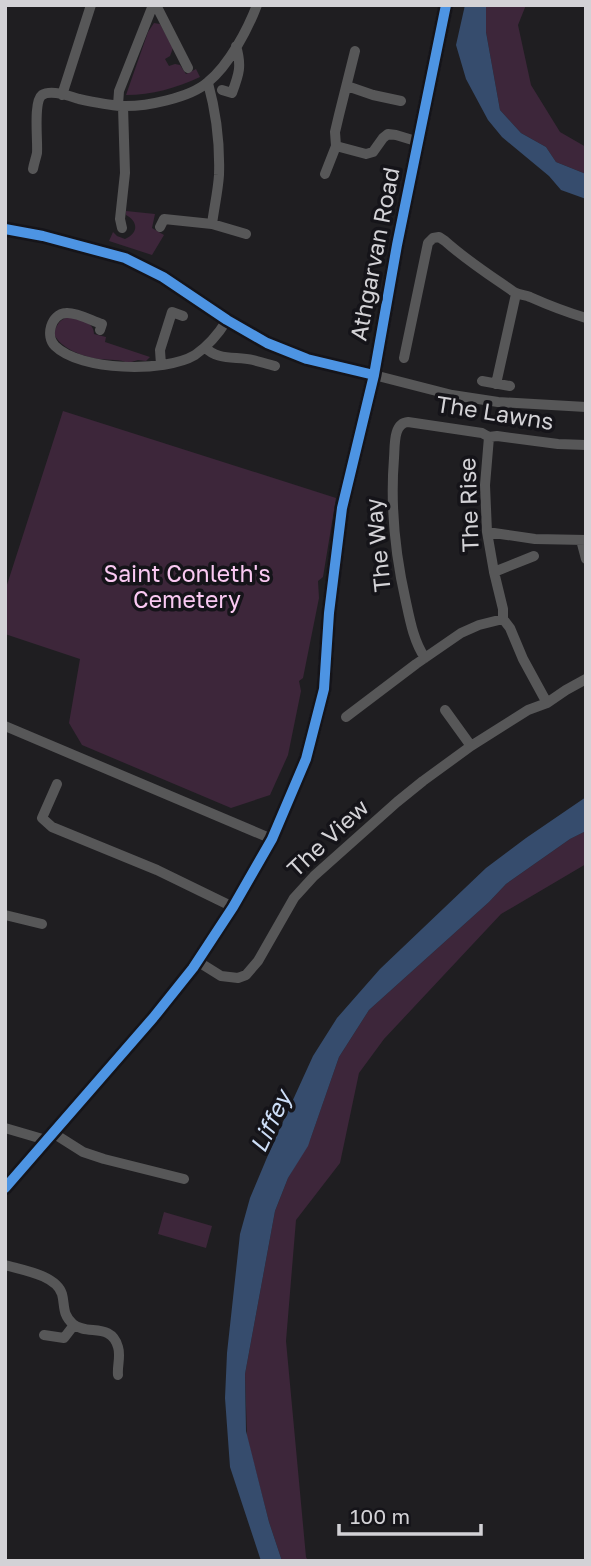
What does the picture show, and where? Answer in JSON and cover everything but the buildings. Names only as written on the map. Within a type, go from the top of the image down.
[{"type":"main road","name":"Athgarvan Road","points":[[5,1188],[153,1018],[197,961],[233,907],[272,839],[306,759],[324,689],[329,612],[342,508],[374,375],[397,245],[446,5]]},
{"type":"street","points":[[62,95],[91,5]]},
{"type":"street","points":[[155,5],[188,68]]},
{"type":"street","points":[[122,228],[120,219],[125,173],[118,91],[155,5]]},
{"type":"street","points":[[33,169],[37,153],[41,96],[46,93],[121,106],[157,102],[194,91],[208,83],[236,46],[257,5]]},
{"type":"street","points":[[222,90],[232,93],[240,70],[236,46]]},
{"type":"street","points":[[325,174],[335,146],[335,132],[355,51]]},
{"type":"street","points":[[170,62],[182,56]]},
{"type":"street","points":[[208,83],[213,100],[219,177],[212,224]]},
{"type":"street","points":[[347,86],[396,102]]},
{"type":"street","points":[[335,146],[366,154],[373,152],[388,134],[418,142]]},
{"type":"street","points":[[160,227],[164,219],[212,224],[246,234]]},
{"type":"street","points":[[5,229],[43,236],[125,258],[163,277],[263,341],[292,354],[465,397],[498,402],[586,407]]},
{"type":"street","points":[[404,358],[428,243],[433,238],[439,237],[516,294],[586,318]]},
{"type":"street","points":[[403,294],[417,296]]},
{"type":"street","points":[[496,384],[516,294]]},
{"type":"street","points":[[100,330],[102,324],[69,312],[61,314],[51,325],[49,332],[56,347],[88,361],[108,366],[161,365],[193,356],[219,333],[228,320]]},
{"type":"street","points":[[161,365],[160,350],[172,312],[183,316]]},
{"type":"street","points":[[205,347],[217,356],[275,366]]},
{"type":"street","points":[[481,381],[510,386]]},
{"type":"street","name":"The Lawns","points":[[399,425],[403,422],[416,423],[482,433],[489,437],[586,445]]},
{"type":"street","name":"The Way","points":[[399,425],[394,451],[392,518],[399,570],[412,630],[425,658]]},
{"type":"street","name":"The Rise","points":[[489,437],[485,485],[487,533],[503,619],[547,703]]},
{"type":"street","points":[[487,533],[535,539],[583,540],[586,559]]},
{"type":"street","name":"The Rise","points":[[494,572],[534,556]]},
{"type":"street","points":[[346,717],[461,633],[503,619]]},
{"type":"street","name":"The View","points":[[197,961],[221,976],[238,978],[246,975],[258,961],[294,898],[314,876],[415,788],[471,746],[528,710],[547,703],[586,680]]},
{"type":"street","points":[[358,693],[365,703]]},
{"type":"street","points":[[445,710],[471,746]]},
{"type":"street","points":[[5,726],[272,839]]},
{"type":"street","points":[[57,785],[42,818],[45,823],[158,870],[233,907]]},
{"type":"street","points":[[5,915],[22,913],[42,924]]},
{"type":"street","points":[[5,1128],[50,1136],[104,1159],[184,1178]]},
{"type":"street","points":[[5,1265],[49,1278],[62,1294],[63,1310],[74,1325],[109,1334],[119,1352],[118,1375]]},
{"type":"street","points":[[44,1335],[64,1338],[74,1325]]},
{"type":"green space","points":[[486,5],[526,5],[518,25],[531,85],[560,132],[586,147],[586,174],[556,162],[546,147],[521,133],[500,110],[486,32]]},
{"type":"green space","points":[[154,23],[160,24],[173,48],[170,56],[165,59],[169,66],[180,65],[186,74],[196,69],[200,77],[164,90],[126,95],[148,32]]},
{"type":"green space","points":[[126,211],[155,214],[152,228],[164,235],[152,255],[109,241],[113,232],[125,239],[133,234],[135,224],[126,215]]},
{"type":"green space","points":[[72,316],[89,324],[94,334],[106,337],[105,342],[150,357],[146,361],[128,363],[93,358],[73,351],[62,344],[54,334],[60,322]]},
{"type":"green space","name":"Saint Conleth's Cemetery","points":[[63,411],[336,498],[323,577],[318,581],[319,598],[303,678],[299,681],[301,691],[288,755],[270,795],[231,808],[82,745],[69,723],[80,659],[5,634],[5,591]]},
{"type":"green space","points":[[586,831],[586,864],[501,914],[384,1039],[359,1073],[340,1163],[296,1220],[286,1341],[308,1561],[282,1561],[247,1437],[245,1374],[275,1211],[288,1178],[310,1140],[339,1057],[369,1010],[506,884],[570,839]]},
{"type":"green space","points":[[164,1212],[212,1226],[206,1248],[158,1234]]},
{"type":"water","points":[[465,5],[486,5],[486,32],[500,110],[521,133],[546,147],[556,162],[586,174],[586,199],[561,190],[549,176],[502,137],[488,120],[466,79],[456,45]]},
{"type":"water","points":[[586,797],[586,831],[570,839],[506,884],[369,1010],[339,1057],[308,1146],[288,1178],[275,1211],[245,1374],[246,1431],[269,1522],[282,1561],[261,1561],[230,1467],[225,1398],[227,1353],[240,1234],[250,1198],[271,1148],[313,1056],[337,1018],[380,969],[486,868]]},
{"type":"cycle path","points":[[5,1188],[193,968],[233,907],[272,839],[306,759],[324,689],[329,613],[342,508],[374,375],[397,245],[446,5]]},
{"type":"cycle path","points":[[5,229],[43,236],[125,258],[163,277],[267,343],[307,359],[374,375]]},
{"type":"water label","name":"Liffey","points":[[271,1122]]}]
